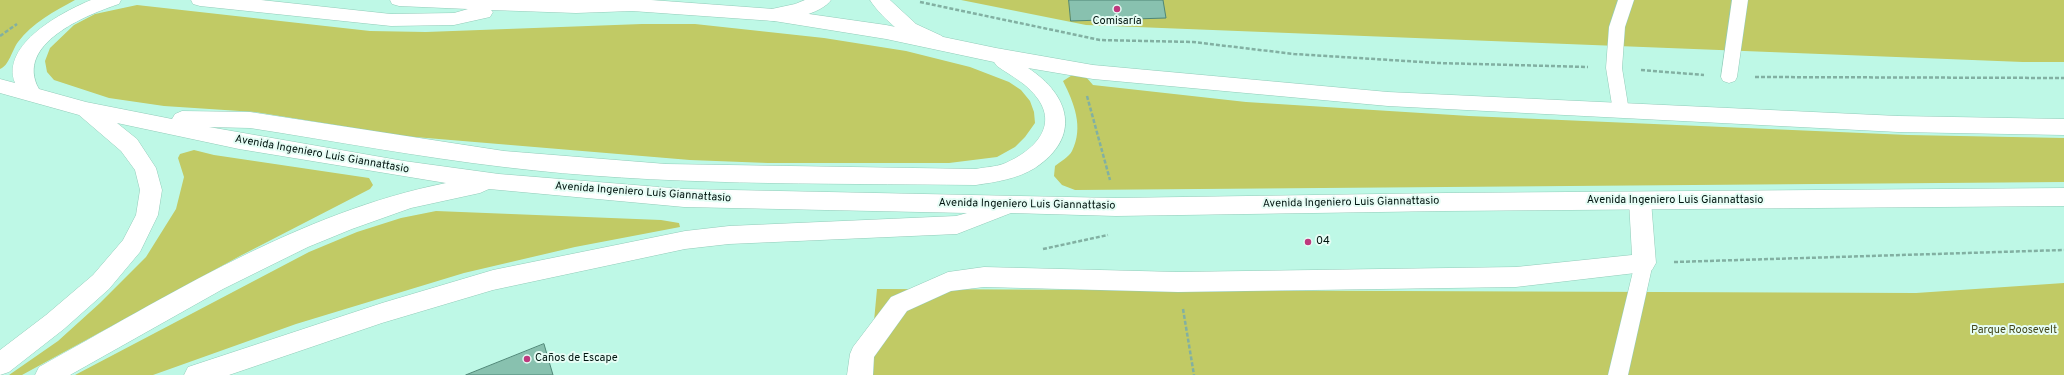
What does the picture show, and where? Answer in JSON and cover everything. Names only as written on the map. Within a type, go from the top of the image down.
[{"type":"main road","points":[[32,95],[23,77],[24,63],[30,50],[56,25],[75,14],[112,0]]},
{"type":"main road","points":[[200,0],[391,20],[454,18],[520,5]]},
{"type":"main road","points":[[399,0],[520,5],[632,5],[774,15],[935,41],[996,56],[1080,70],[1388,99],[1898,124],[2064,127]]},
{"type":"main road","points":[[774,15],[800,10],[822,0]]},
{"type":"main road","points":[[879,0],[909,28],[935,41]]},
{"type":"main road","points":[[151,122],[177,119],[250,120],[504,160],[599,168],[666,172],[976,177],[1006,172],[1027,162],[1046,147],[1055,131],[1054,120],[1048,97],[1035,82],[996,56]]},
{"type":"main road","name":"Avenida Ingeniero Luis Giannattasio","points":[[0,86],[86,109],[247,142],[404,169],[499,182],[684,198],[955,204],[1018,203],[1116,207],[1429,202],[2064,198]]},
{"type":"main road","points":[[0,364],[55,322],[101,282],[132,246],[147,215],[151,190],[145,168],[129,145],[86,109]]},
{"type":"main road","points":[[48,375],[250,263],[318,233],[390,205],[444,192],[499,182],[599,168]]},
{"type":"main road","points":[[860,375],[862,354],[899,304],[948,282],[984,277],[1178,282],[1516,278],[1644,263],[1640,201]]},
{"type":"main road","points":[[197,375],[382,313],[493,280],[628,251],[685,240],[729,235],[957,225],[1018,203]]},
{"type":"lane","points":[[604,0],[632,5]]},
{"type":"lane","points":[[1621,111],[1614,68],[1617,27],[1626,0]]},
{"type":"lane","points":[[1729,77],[1740,0]]},
{"type":"lane","points":[[1618,375],[1644,263]]},
{"type":"path","points":[[914,0],[1009,22],[1100,40],[1193,42],[1294,54],[1438,63],[1614,68],[1729,77],[1855,76],[2064,78]]},
{"type":"path","points":[[1038,251],[1111,235],[1116,207],[1080,70]]},
{"type":"path","points":[[1644,263],[2064,250]]},
{"type":"path","points":[[1178,282],[1194,375]]},
{"type":"green space","points":[[0,0],[75,0],[44,18],[30,29],[16,45],[6,65],[0,69]]},
{"type":"green space","points":[[961,0],[2064,0],[2064,62],[2023,62],[1086,25]]},
{"type":"green space","points":[[137,5],[370,31],[426,32],[642,24],[695,24],[824,38],[906,51],[970,67],[1009,82],[1021,90],[1030,101],[1034,112],[1035,123],[1025,137],[1015,147],[997,157],[949,163],[768,163],[690,160],[403,136],[255,112],[164,106],[109,98],[54,80],[47,72],[45,61],[50,48],[74,25],[95,14]]},
{"type":"green space","points":[[1080,70],[1093,85],[1246,102],[1469,116],[1908,135],[2064,138],[2064,182],[1075,190],[1062,185],[1054,176],[1055,166],[1071,153],[1076,142],[1077,133],[1074,106],[1063,81]]},
{"type":"green space","points":[[194,150],[214,155],[369,178],[373,185],[370,189],[240,256],[22,375],[9,375],[58,341],[100,303],[146,257],[176,209],[184,177],[178,158],[180,154]]},
{"type":"green space","points":[[436,211],[661,220],[679,223],[680,227],[575,247],[464,273],[296,324],[153,375],[75,375],[309,252],[357,232],[401,218]]},
{"type":"green space","name":"Parque Roosevelt","points":[[2064,283],[2064,375],[869,375],[877,289],[1916,293]]},
{"type":"building","name":"Comisaría","points":[[1069,0],[1163,0],[1166,18],[1071,21]]},
{"type":"building","name":"Caños de Escape","points":[[544,344],[553,375],[466,375]]},
{"type":"place","name":"Comisaría","points":[[1117,9]]},
{"type":"place","name":"04","points":[[1308,242]]},
{"type":"place","name":"Caños de Escape","points":[[527,359]]}]
